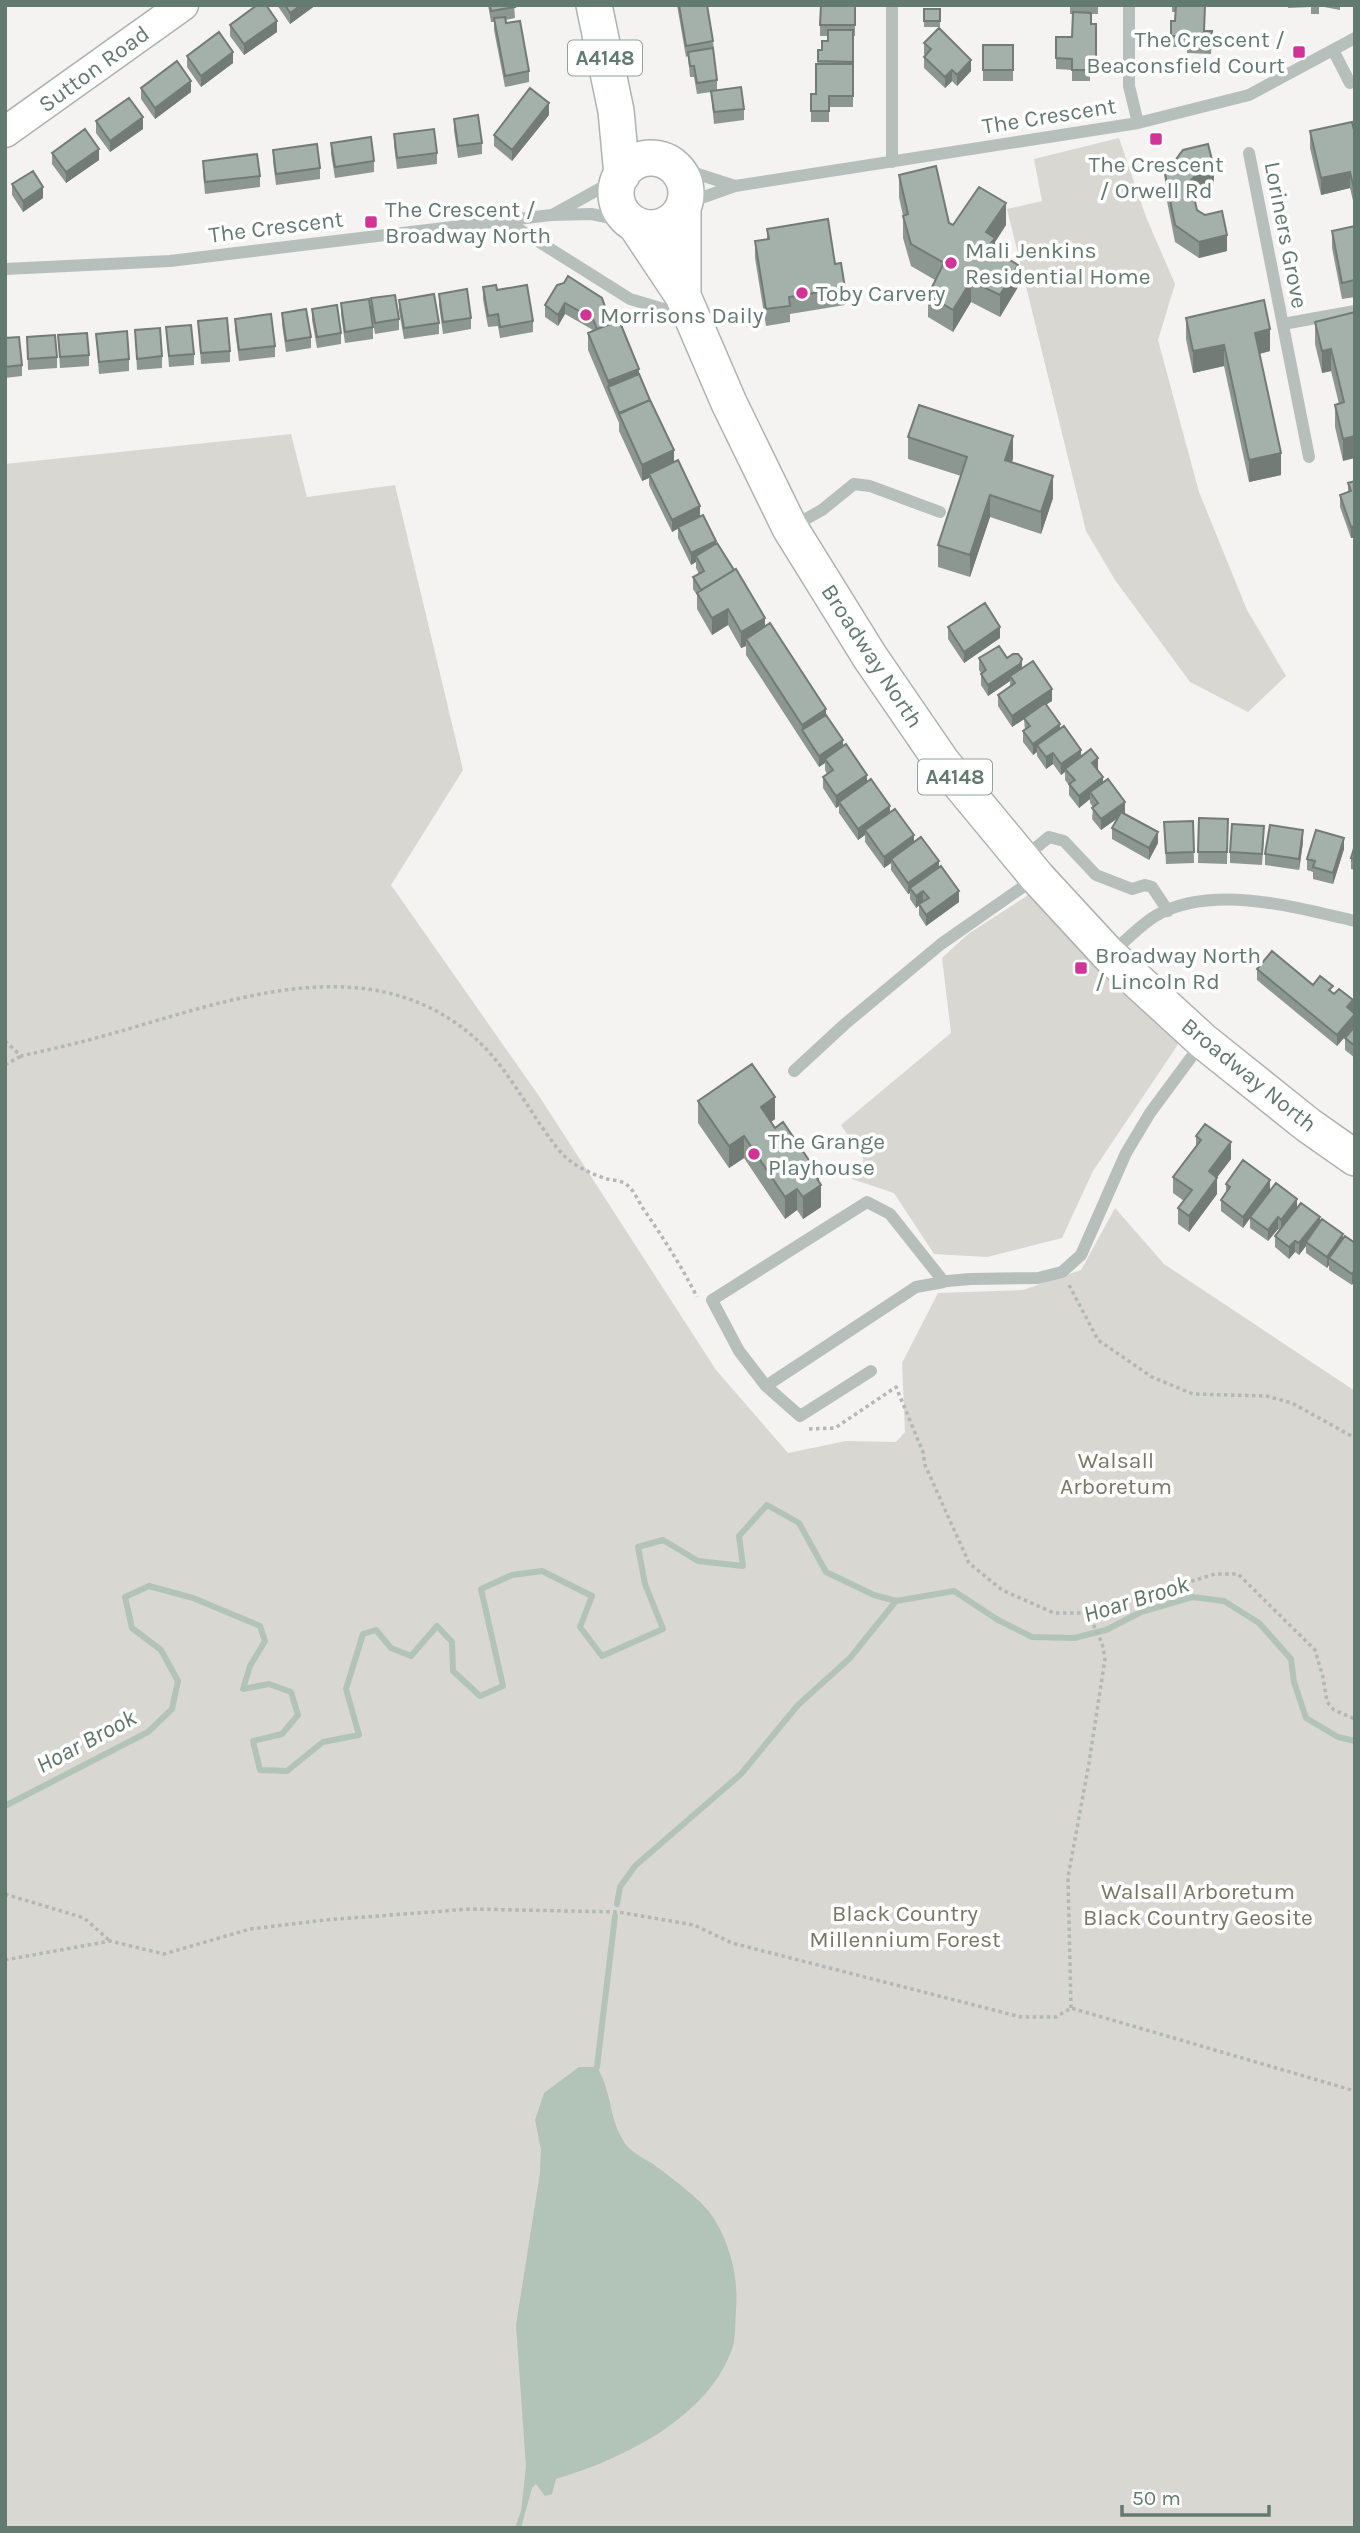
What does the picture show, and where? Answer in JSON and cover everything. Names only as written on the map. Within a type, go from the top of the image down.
[{"type":"highway","name":"A4148","points":[[594,5],[616,111]]},
{"type":"highway","points":[[616,111],[664,162],[680,174],[685,185],[684,206],[675,219],[663,227],[648,228],[633,223],[619,208],[616,197],[621,177],[616,111]]},
{"type":"highway","points":[[621,177],[631,165],[643,160],[664,162]]},
{"type":"highway","name":"Broadway North","points":[[684,206],[687,307]]},
{"type":"highway","name":"Broadway North","points":[[633,223],[687,307],[729,403],[790,528],[870,657],[942,762],[1030,868],[1109,955],[1203,1041],[1355,1158]]},
{"type":"main road","name":"Sutton Road","points":[[5,132],[183,5]]},
{"type":"street","points":[[892,5],[892,163]]},
{"type":"street","points":[[1129,5],[1129,86],[1138,123]]},
{"type":"street","name":"The Crescent","points":[[684,206],[735,186],[1138,123],[1249,95],[1355,38]]},
{"type":"street","points":[[1332,50],[1350,83]]},
{"type":"street","name":"Loriners Grove","points":[[1249,153],[1309,457]]},
{"type":"street","name":"The Crescent","points":[[664,162],[735,186]]},
{"type":"street","name":"The Crescent","points":[[551,215],[621,177]]},
{"type":"street","name":"The Crescent","points":[[5,269],[170,261],[551,215],[591,214],[633,223]]},
{"type":"street","points":[[506,221],[630,299],[687,307]]},
{"type":"street","name":"Loriners Grove","points":[[1283,324],[1355,310]]},
{"type":"street","points":[[790,528],[822,510],[854,484],[870,486],[940,512]]},
{"type":"street","points":[[794,1071],[845,1024],[1030,868],[1049,837],[1063,841],[1096,875],[1132,889],[1145,885],[1152,887],[1168,911]]},
{"type":"street","points":[[1109,955],[1157,915],[1189,902],[1247,900],[1355,921]]},
{"type":"street","points":[[766,1386],[916,1287],[970,1279],[1038,1278],[1062,1272],[1081,1255],[1126,1153],[1150,1113],[1203,1041]]},
{"type":"street","points":[[871,1371],[800,1416],[766,1386],[739,1351],[712,1300],[867,1202],[890,1214],[941,1282]]},
{"type":"path","points":[[5,1065],[21,1056],[208,1005],[276,991],[349,987],[409,998],[441,1014],[476,1040],[518,1092],[560,1152],[587,1173],[627,1184],[680,1263],[698,1299]]},
{"type":"path","points":[[5,1041],[21,1056]]},
{"type":"path","points":[[1062,1272],[1098,1340],[1152,1377],[1193,1394],[1266,1396],[1292,1403],[1355,1438]]},
{"type":"path","points":[[799,1429],[835,1428],[896,1387],[923,1452],[925,1465],[968,1563],[1002,1590],[1054,1614],[1088,1612],[1215,1574],[1238,1574],[1315,1650],[1327,1702],[1334,1710],[1355,1720]]},
{"type":"path","points":[[1071,2008],[1068,1877],[1105,1659],[1102,1643],[1088,1612]]},
{"type":"path","points":[[5,1894],[84,1918],[110,1941]]},
{"type":"path","points":[[5,1960],[110,1941],[164,1954],[250,1928],[325,1920],[470,1909],[618,1912],[694,1925],[732,1943],[1021,2017],[1056,2017],[1071,2008],[1355,2091]]},
{"type":"green space","points":[[1119,138],[1146,217],[1175,284],[1158,340],[1199,492],[1247,610],[1286,676],[1248,712],[1190,682],[1115,580],[1086,531],[1007,209],[1042,201],[1034,159]]},
{"type":"green space","points":[[291,434],[307,497],[395,485],[463,770],[391,885],[539,1096],[716,1370],[788,1453],[846,1441],[896,1442],[905,1432],[902,1363],[938,1293],[1023,1290],[1081,1270],[1115,1208],[1164,1264],[1355,1391],[1355,2528],[5,2528],[5,464]]},
{"type":"green space","points":[[1030,894],[1179,1043],[1093,1171],[1062,1238],[987,1257],[934,1254],[894,1193],[852,1179],[864,1160],[841,1125],[951,1033],[942,958],[968,934]]},
{"type":"shaded area","points":[[579,2067],[597,2067],[606,2087],[617,2127],[627,2146],[691,2194],[717,2223],[734,2271],[737,2297],[735,2337],[722,2371],[705,2394],[685,2414],[635,2447],[609,2460],[556,2479],[552,2494],[545,2496],[536,2484],[532,2488],[521,2528],[515,2528],[521,2511],[526,2467],[516,2325],[540,2173],[541,2150],[535,2120],[544,2093]]},
{"type":"building","points":[[257,5],[266,5],[277,21],[244,44],[230,25]]},
{"type":"building","points":[[285,5],[301,5],[290,13]]},
{"type":"building","points":[[490,5],[514,5],[515,7],[491,11]]},
{"type":"building","points":[[679,5],[707,5],[713,41],[686,46]]},
{"type":"building","points":[[821,5],[855,5],[855,25],[820,25]]},
{"type":"building","points":[[1176,5],[1205,5],[1204,31],[1212,31],[1211,43],[1187,42],[1187,36],[1171,36],[1171,21],[1175,21]]},
{"type":"building","points":[[924,9],[940,9],[940,21],[924,21]]},
{"type":"building","points":[[1073,12],[1091,13],[1091,24],[1096,24],[1096,58],[1090,58],[1090,70],[1072,70],[1072,59],[1056,58],[1056,37],[1072,37]]},
{"type":"building","points":[[505,17],[506,23],[520,21],[529,71],[505,76],[494,18]]},
{"type":"building","points":[[939,28],[971,60],[957,75],[952,70],[945,77],[924,57],[931,49],[924,43]]},
{"type":"building","points":[[828,30],[853,30],[853,62],[818,61],[818,50],[822,50],[822,41],[828,41]]},
{"type":"building","points":[[219,32],[233,52],[201,76],[187,56]]},
{"type":"building","points":[[983,45],[1013,45],[1013,70],[983,70]]},
{"type":"building","points":[[713,48],[717,80],[697,83],[688,52]]},
{"type":"building","points":[[177,61],[191,81],[155,108],[141,88]]},
{"type":"building","points":[[816,64],[853,64],[853,96],[829,96],[829,111],[811,111],[811,94],[816,94]]},
{"type":"building","points":[[741,87],[744,109],[714,112],[711,91]]},
{"type":"building","points":[[530,88],[549,103],[512,150],[494,135]]},
{"type":"building","points":[[129,98],[143,117],[110,141],[96,121]]},
{"type":"building","points":[[478,115],[482,143],[458,146],[454,119]]},
{"type":"building","points":[[1352,122],[1355,134],[1355,193],[1350,172],[1321,178],[1310,131]]},
{"type":"building","points":[[85,129],[99,149],[66,172],[52,153]]},
{"type":"building","points":[[434,129],[437,153],[397,158],[394,134]]},
{"type":"building","points":[[371,137],[374,161],[335,167],[331,143]]},
{"type":"building","points":[[317,144],[320,168],[276,174],[273,150]]},
{"type":"building","points":[[1208,144],[1214,168],[1198,173],[1190,181],[1197,210],[1205,215],[1222,211],[1227,235],[1199,242],[1175,225],[1165,174],[1183,150]]},
{"type":"building","points":[[257,154],[260,176],[205,182],[203,161]]},
{"type":"building","name":"Mali Jenkins Residential Home","points":[[936,166],[949,223],[953,225],[979,187],[1006,203],[986,232],[995,238],[988,247],[1018,265],[1000,295],[971,281],[953,310],[928,295],[944,263],[911,244],[903,216],[908,214],[899,175]]},
{"type":"building","points":[[33,171],[43,187],[23,201],[12,184]]},
{"type":"building","name":"Toby Carvery","points":[[828,219],[835,264],[841,263],[845,288],[789,297],[790,306],[766,309],[755,241],[769,239],[767,229]]},
{"type":"building","points":[[1355,226],[1355,280],[1342,283],[1332,231]]},
{"type":"building","points":[[568,276],[602,298],[611,324],[597,329],[593,319],[565,303],[558,315],[545,305],[557,285],[564,283]]},
{"type":"building","points":[[496,285],[497,290],[527,285],[533,321],[500,327],[498,314],[488,316],[483,287]]},
{"type":"building","points":[[467,289],[471,318],[443,322],[439,294]]},
{"type":"building","points":[[434,294],[439,323],[404,328],[399,300]]},
{"type":"building","points":[[395,295],[399,319],[375,323],[371,298]]},
{"type":"building","points":[[369,299],[373,327],[345,332],[341,303]]},
{"type":"building","points":[[1264,300],[1270,329],[1255,333],[1281,453],[1249,460],[1224,345],[1193,351],[1186,318]]},
{"type":"building","points":[[337,305],[341,333],[317,337],[312,309]]},
{"type":"building","points":[[306,309],[311,337],[286,341],[282,313]]},
{"type":"building","points":[[1355,312],[1355,436],[1343,439],[1335,405],[1344,402],[1331,349],[1322,351],[1315,322]]},
{"type":"building","points":[[271,314],[275,346],[239,350],[235,319]]},
{"type":"building","points":[[227,318],[230,351],[201,353],[198,321]]},
{"type":"building","points":[[619,320],[639,369],[608,381],[588,333]]},
{"type":"building","points":[[191,325],[194,354],[169,356],[166,327]]},
{"type":"building","points":[[160,328],[162,356],[137,359],[135,330]]},
{"type":"building","points":[[127,331],[129,359],[99,362],[96,334]]},
{"type":"building","points":[[87,333],[89,355],[60,357],[58,335]]},
{"type":"building","points":[[55,335],[57,357],[28,359],[27,337]]},
{"type":"building","points":[[19,337],[22,365],[5,367],[5,338]]},
{"type":"building","points":[[639,374],[650,400],[619,413],[608,387]]},
{"type":"building","points":[[650,400],[674,450],[642,465],[619,414]]},
{"type":"building","points":[[919,405],[1013,436],[1005,460],[1053,476],[1041,512],[990,495],[970,555],[938,545],[967,457],[908,437]]},
{"type":"building","points":[[678,460],[700,506],[672,520],[649,474]]},
{"type":"building","points":[[1355,481],[1355,526],[1351,527],[1340,495],[1351,491],[1348,483]]},
{"type":"building","points":[[703,515],[716,541],[691,553],[678,527]]},
{"type":"building","points":[[717,543],[734,570],[701,590],[693,577],[704,571],[696,556]]},
{"type":"building","points":[[736,569],[765,618],[741,632],[728,609],[712,618],[697,593]]},
{"type":"building","points":[[985,603],[1000,627],[964,652],[948,627]]},
{"type":"building","points":[[770,623],[826,709],[802,725],[746,639]]},
{"type":"building","points":[[999,646],[1007,658],[1018,654],[1022,659],[1020,664],[988,685],[981,674],[986,670],[979,658]]},
{"type":"building","points":[[1033,661],[1052,689],[1012,716],[998,695],[1015,683],[1010,676]]},
{"type":"building","points":[[1045,703],[1060,724],[1033,744],[1023,731],[1030,726],[1024,718]]},
{"type":"building","points":[[826,715],[843,740],[819,756],[802,730]]},
{"type":"building","points":[[1064,726],[1081,750],[1061,764],[1053,753],[1046,757],[1037,745]]},
{"type":"building","points":[[846,744],[867,775],[836,796],[823,777],[833,770],[825,759]]},
{"type":"building","points":[[1091,749],[1098,758],[1092,763],[1103,777],[1079,796],[1069,784],[1075,780],[1065,769]]},
{"type":"building","points":[[871,779],[890,806],[858,829],[839,802]]},
{"type":"building","points":[[1108,779],[1125,802],[1101,819],[1092,808],[1098,803],[1090,792]]},
{"type":"building","points":[[895,809],[914,835],[884,857],[865,830]]},
{"type":"building","points":[[1121,812],[1158,832],[1149,848],[1112,828]]},
{"type":"building","points":[[1199,818],[1228,819],[1227,852],[1198,852]]},
{"type":"building","points":[[1193,821],[1194,852],[1166,853],[1164,822]]},
{"type":"building","points":[[1232,824],[1264,826],[1262,854],[1230,852]]},
{"type":"building","points":[[1270,825],[1303,830],[1299,859],[1265,854]]},
{"type":"building","points":[[1316,830],[1344,838],[1333,873],[1313,867],[1315,861],[1307,859]]},
{"type":"building","points":[[921,837],[939,861],[908,883],[891,859]]},
{"type":"building","points":[[941,866],[959,891],[926,915],[919,904],[929,898],[923,891],[916,896],[910,888]]},
{"type":"building","points":[[1272,951],[1313,985],[1320,976],[1333,986],[1329,990],[1334,994],[1339,989],[1353,1000],[1347,1007],[1355,1014],[1337,1035],[1257,969]]},
{"type":"building","points":[[1355,1026],[1355,1046],[1345,1038]]},
{"type":"building","points":[[752,1064],[775,1097],[761,1107],[775,1128],[783,1122],[819,1175],[816,1177],[821,1185],[803,1197],[797,1189],[785,1197],[744,1136],[729,1146],[698,1101]]},
{"type":"building","points":[[1205,1124],[1231,1142],[1209,1171],[1217,1178],[1189,1216],[1178,1208],[1192,1190],[1173,1177],[1201,1140],[1196,1136]]},
{"type":"building","points":[[1243,1160],[1270,1180],[1243,1217],[1221,1200],[1230,1187],[1226,1184]]},
{"type":"building","points":[[1276,1183],[1297,1199],[1281,1220],[1278,1217],[1268,1230],[1250,1217]]},
{"type":"building","points":[[1301,1203],[1320,1217],[1299,1243],[1295,1241],[1289,1247],[1275,1236]]},
{"type":"building","points":[[1322,1219],[1343,1234],[1327,1257],[1306,1242]]},
{"type":"building","points":[[1345,1236],[1355,1243],[1355,1270],[1352,1274],[1329,1258]]},
{"type":"waterway","name":"Hoar Brook","points":[[5,1806],[148,1732],[172,1709],[178,1681],[161,1650],[132,1628],[125,1597],[149,1586],[193,1598],[260,1626],[265,1641],[250,1666],[243,1689],[269,1684],[291,1692],[298,1715],[282,1734],[253,1741],[260,1770],[287,1771],[323,1742],[359,1735],[346,1689],[363,1634],[376,1630],[391,1648],[411,1656],[437,1626],[452,1642],[453,1671],[480,1696],[503,1686],[481,1589],[512,1575],[542,1571],[592,1596],[580,1627],[602,1656],[663,1629],[645,1584],[638,1547],[663,1540],[698,1561],[743,1566],[739,1536],[767,1505],[799,1523],[826,1572],[874,1595],[896,1601],[954,1591],[998,1620],[1032,1637],[1074,1638],[1106,1630],[1141,1612],[1192,1597],[1224,1601],[1259,1623],[1291,1659],[1294,1682],[1306,1718],[1338,1737],[1355,1741]]},
{"type":"waterway","points":[[617,1904],[620,1887],[635,1866],[741,1774],[798,1705],[850,1658],[896,1601]]},
{"type":"waterway","points":[[597,2067],[615,1916]]},
{"type":"place","name":"The Crescent / Beaconsfield Court","points":[[1299,52]]},
{"type":"place","name":"The Crescent / Orwell Rd","points":[[1156,139]]},
{"type":"place","name":"The Crescent / Broadway North","points":[[371,222]]},
{"type":"place","name":"Mali Jenkins Residential Home","points":[[951,263]]},
{"type":"place","name":"Toby Carvery","points":[[802,293]]},
{"type":"place","name":"Morrisons Daily","points":[[586,315]]},
{"type":"place","name":"Broadway North / Lincoln Rd","points":[[1081,968]]},
{"type":"place","name":"The Grange Playhouse","points":[[754,1154]]},
{"type":"park label","name":"Walsall Arboretum","points":[[1116,1473]]},
{"type":"park label","name":"Walsall Arboretum Black Country Geosite","points":[[1198,1904]]},
{"type":"park label","name":"Black Country Millennium Forest","points":[[905,1926]]}]
